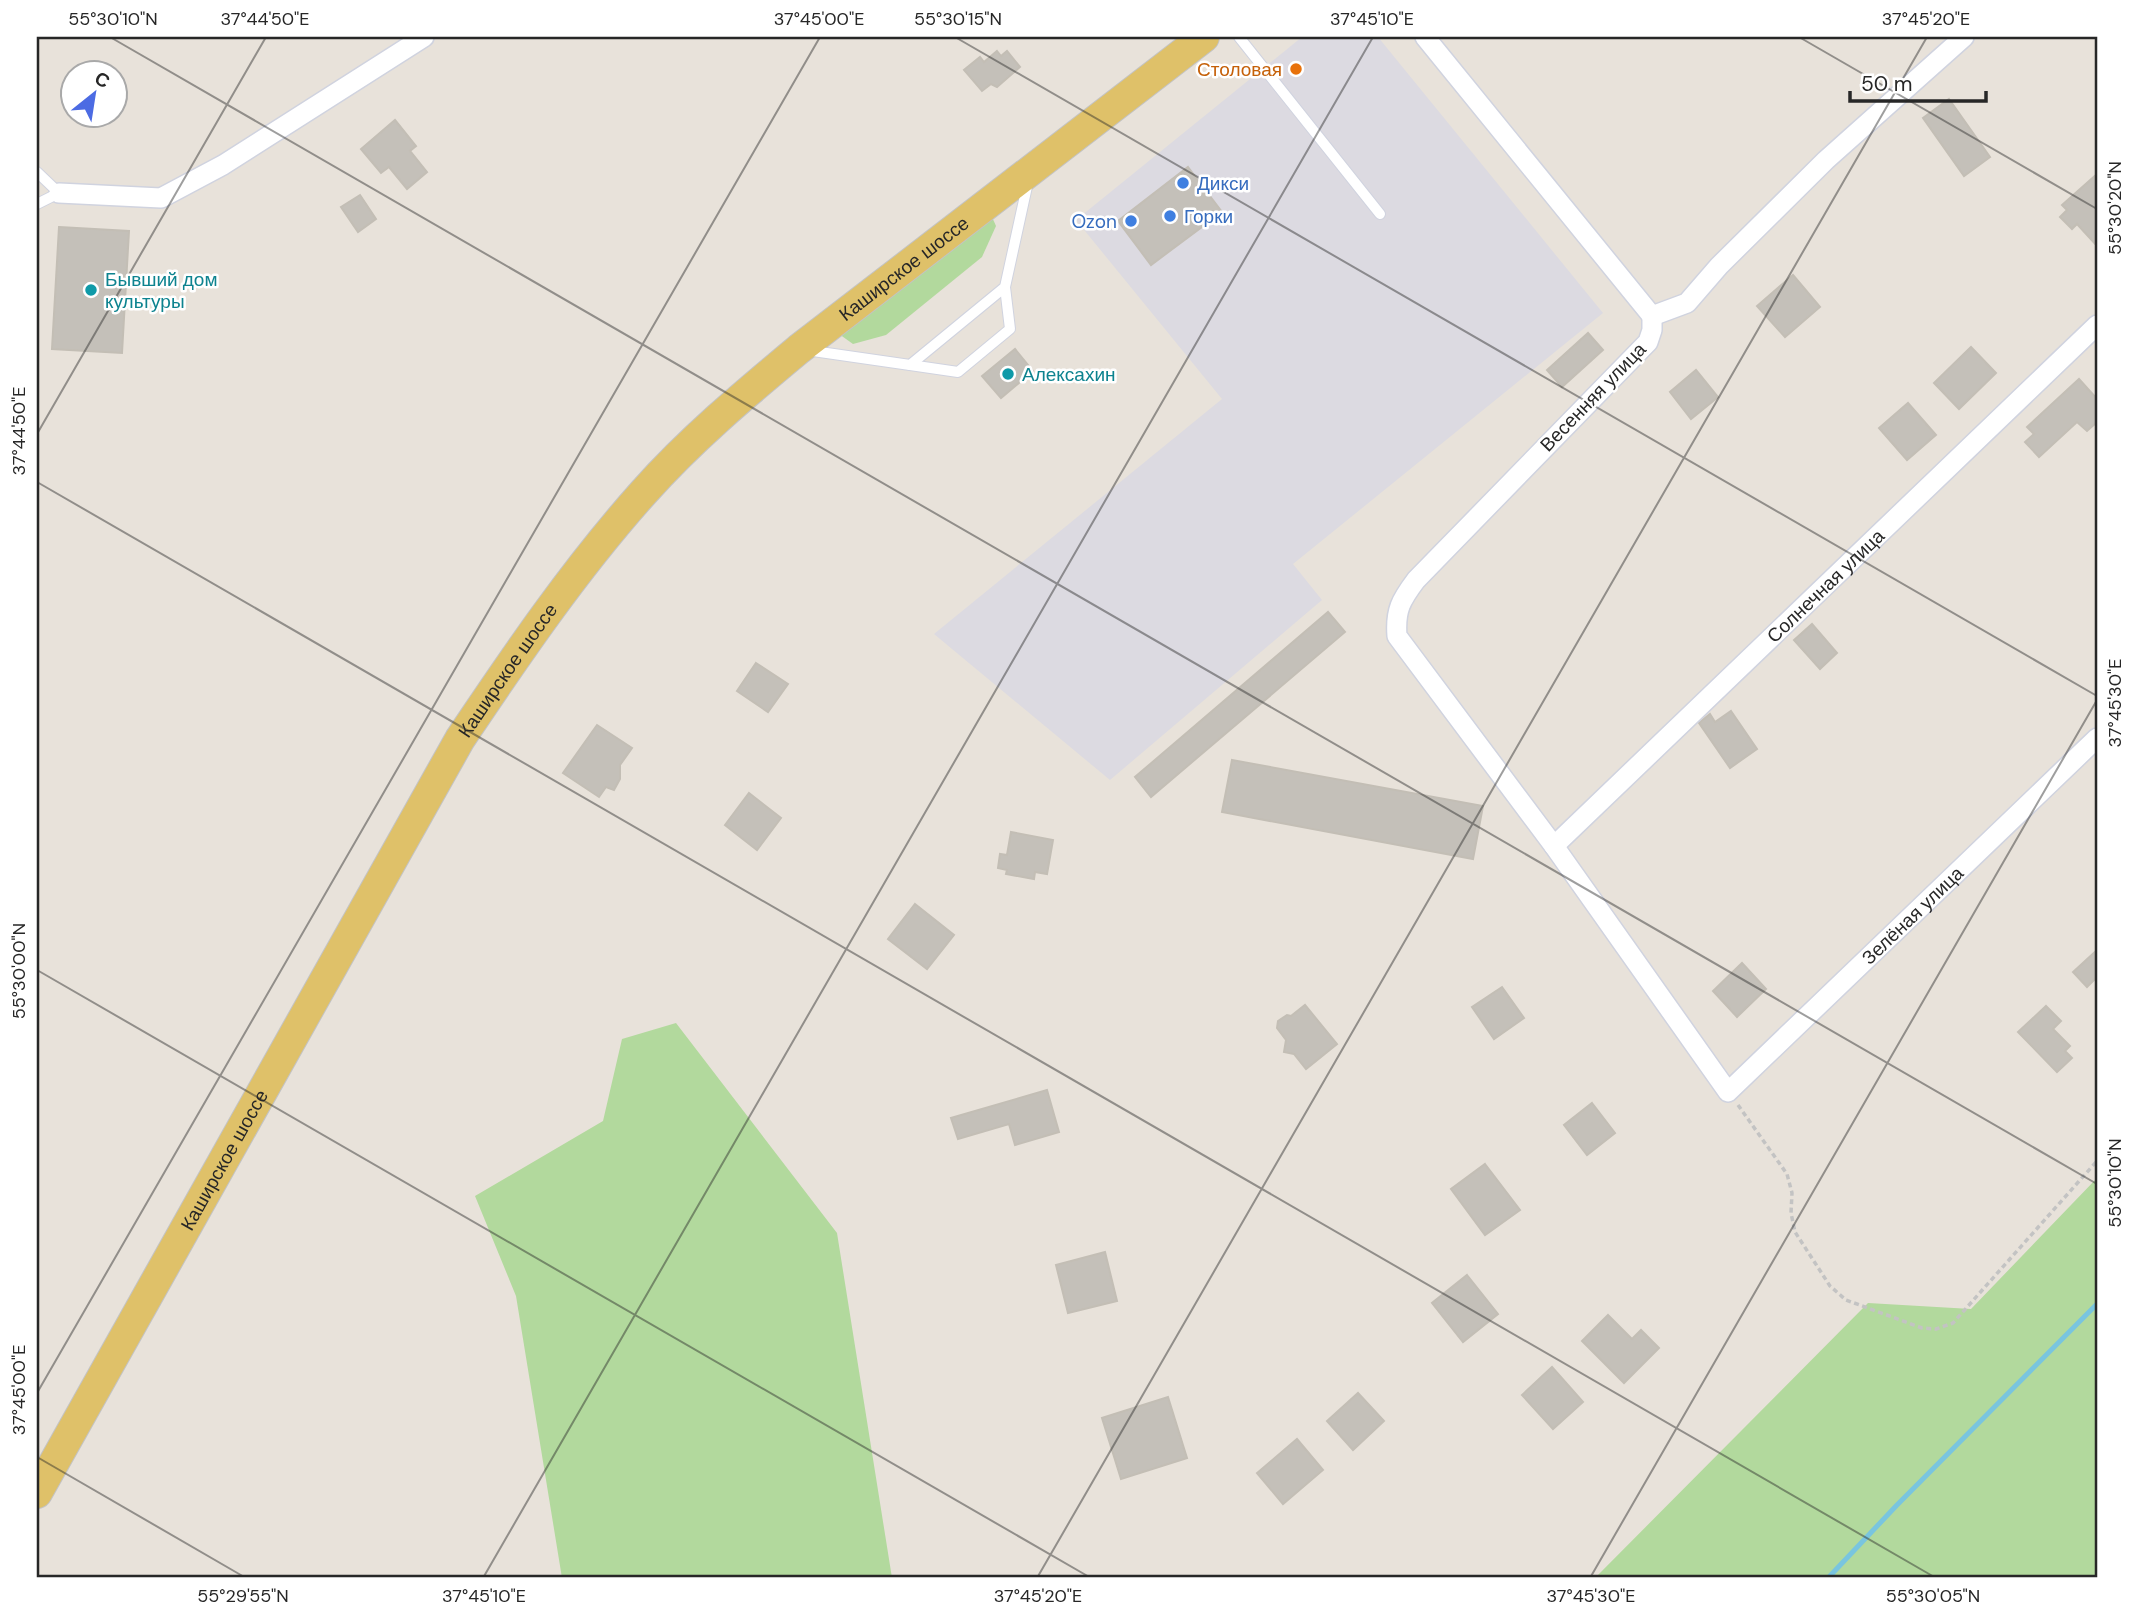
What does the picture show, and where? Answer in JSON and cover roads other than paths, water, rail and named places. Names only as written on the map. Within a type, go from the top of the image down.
[{"type":"main road","name":"Каширское шоссе","points":[[37,1493],[460,739],[531,633],[644,492],[717,420],[799,349],[1205,37]]},
{"type":"street","points":[[59,193],[161,198],[223,165],[424,37]]},
{"type":"street","points":[[1425,37],[1652,316]]},
{"type":"street","name":"Весенняя улица","points":[[1554,846],[1397,636],[1396,620],[1401,599],[1416,580],[1648,342],[1652,330],[1652,316],[1687,303],[1719,266],[1826,160],[1964,37]]},
{"type":"street","name":"Солнечная улица","points":[[1554,846],[2097,325]]},
{"type":"street","name":"Зелёная улица","points":[[1554,846],[1728,1092],[2097,738]]},
{"type":"lane","points":[[1239,37],[1380,214]]},
{"type":"lane","points":[[799,349],[958,372],[1010,329],[1005,287],[1031,170]]},
{"type":"lane","points":[[37,172],[59,193],[37,204]]},
{"type":"lane","points":[[910,365],[1005,287]]},
{"type":"waterway","points":[[1828,1578],[2097,1304]]},
{"type":"place","name":"Столовая","points":[[1296,69]]},
{"type":"place","name":"Дикси","points":[[1183,183]]},
{"type":"place","name":"Горки","points":[[1170,216]]},
{"type":"place","name":"Ozon","points":[[1131,221]]},
{"type":"place","name":"Бывший дом культуры","points":[[91,290]]},
{"type":"place","name":"Алексахин","points":[[1008,374]]}]
